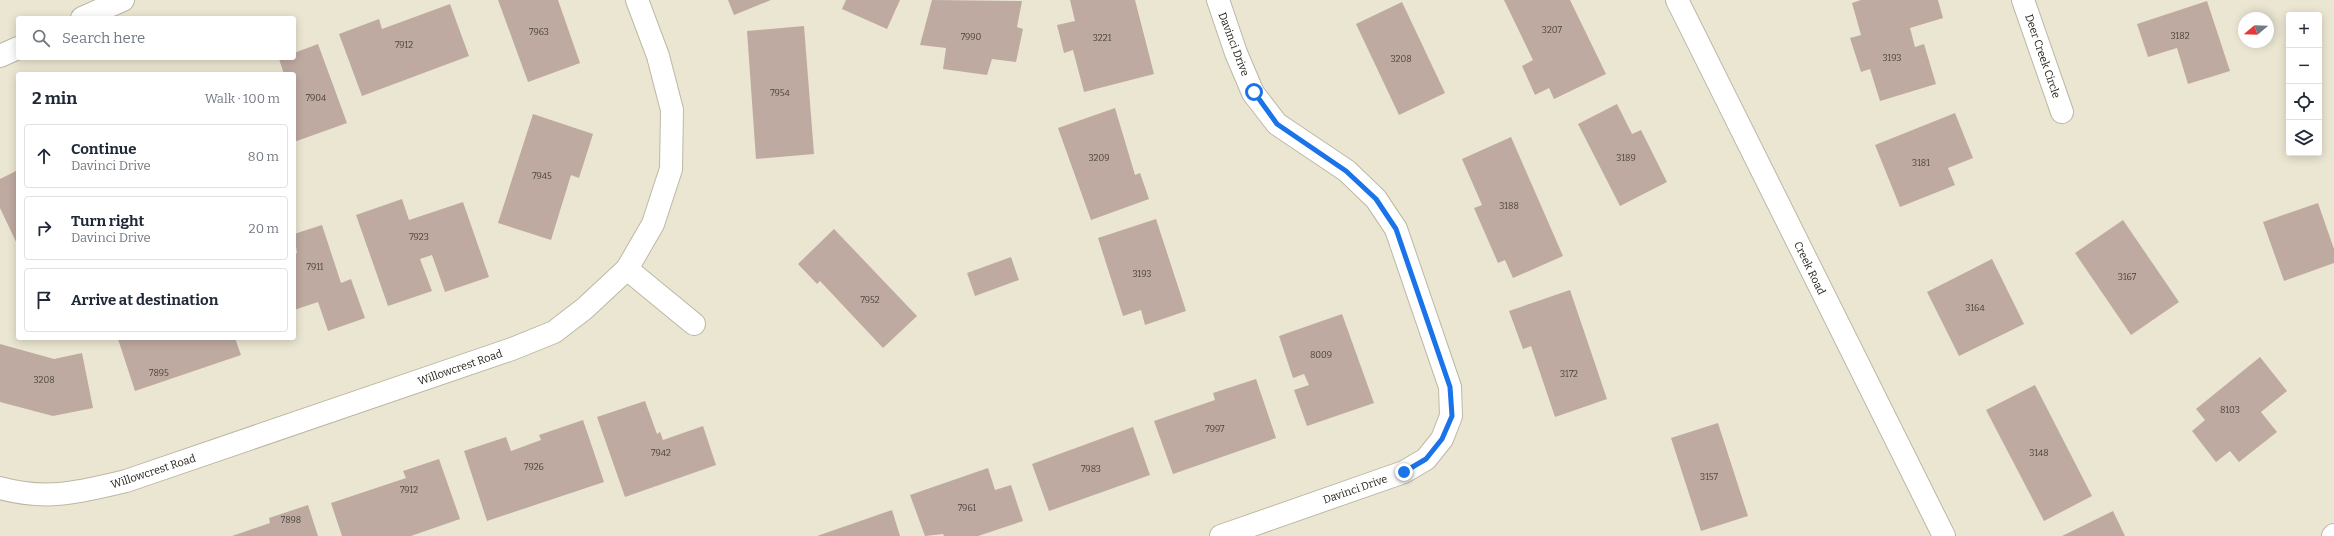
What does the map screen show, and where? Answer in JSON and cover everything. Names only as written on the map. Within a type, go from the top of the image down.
[{"type":"street","points":[[87,16],[123,0]]},
{"type":"street","name":"Willowcrest Road","points":[[0,488],[23,494],[71,494],[126,481],[512,349],[554,332],[584,309],[627,269],[653,224],[671,168],[672,110],[658,56],[637,0]]},
{"type":"street","name":"Davinci Drive","points":[[1218,0],[1236,52],[1254,92],[1277,124],[1346,171],[1376,199],[1396,229],[1450,387],[1452,416],[1442,439],[1426,459],[1404,472],[1221,536]]},
{"type":"street","name":"Creek Road","points":[[1677,0],[1944,536]]},
{"type":"street","name":"Deer Creek Circle","points":[[2023,0],[2062,112]]},
{"type":"street","points":[[0,56],[16,49]]},
{"type":"street","points":[[627,269],[694,324]]},
{"type":"building","points":[[498,0],[558,0],[580,63],[528,82]]},
{"type":"building","points":[[728,0],[771,0],[734,15]]},
{"type":"building","points":[[846,0],[900,0],[887,29],[842,9]]},
{"type":"building","points":[[932,0],[1022,1],[1017,27],[1023,29],[1016,62],[992,59],[987,75],[943,69],[946,48],[920,45]]},
{"type":"building","points":[[1070,0],[1135,0],[1154,74],[1084,92],[1073,50],[1064,53],[1057,25],[1075,21]]},
{"type":"building","points":[[1504,0],[1570,0],[1606,74],[1554,99],[1549,88],[1535,95],[1522,66],[1533,60]]},
{"type":"building","points":[[1861,0],[1938,0],[1943,18],[1910,28],[1915,47],[1924,44],[1936,84],[1880,101],[1870,69],[1861,72],[1850,38],[1861,35],[1852,3]]},
{"type":"building","points":[[2207,1],[2230,71],[2188,84],[2177,48],[2148,57],[2137,24]]},
{"type":"building","points":[[1402,2],[1445,93],[1399,115],[1356,24]]},
{"type":"building","points":[[450,4],[469,56],[362,96],[339,34],[379,19],[382,29]]},
{"type":"building","points":[[804,26],[814,154],[756,159],[747,31]]},
{"type":"building","points":[[318,44],[347,123],[296,141],[296,72],[283,72],[279,60],[296,60],[296,52]]},
{"type":"building","points":[[1617,104],[1632,134],[1641,130],[1667,182],[1620,206],[1578,124]]},
{"type":"building","points":[[1115,108],[1135,175],[1140,173],[1149,199],[1091,220],[1058,128]]},
{"type":"building","points":[[1955,113],[1973,158],[1948,168],[1955,185],[1900,207],[1875,145]]},
{"type":"building","points":[[533,114],[593,134],[579,178],[571,175],[551,240],[498,223]]},
{"type":"building","points":[[1511,137],[1563,256],[1513,278],[1505,260],[1498,263],[1474,208],[1482,205],[1462,159]]},
{"type":"building","points":[[16,171],[16,242],[0,208],[0,179]]},
{"type":"building","points":[[402,199],[409,220],[463,202],[489,277],[445,292],[432,255],[420,259],[432,291],[388,306],[356,215]]},
{"type":"building","points":[[2318,203],[2334,249],[2334,263],[2284,281],[2263,222]]},
{"type":"building","points":[[1156,219],[1186,311],[1145,325],[1141,310],[1123,316],[1098,238]]},
{"type":"building","points":[[2123,220],[2179,302],[2131,335],[2075,253]]},
{"type":"building","points":[[322,225],[341,283],[351,279],[365,318],[328,331],[318,302],[296,309],[296,233]]},
{"type":"building","points":[[834,229],[917,316],[883,348],[820,281],[817,284],[798,264]]},
{"type":"building","points":[[1011,257],[1019,280],[975,296],[967,273]]},
{"type":"building","points":[[1992,259],[2024,324],[1959,356],[1927,292]]},
{"type":"building","points":[[1570,290],[1607,399],[1555,417],[1531,346],[1523,349],[1509,311]]},
{"type":"building","points":[[1342,314],[1374,403],[1307,426],[1294,390],[1309,385],[1304,374],[1293,378],[1279,336]]},
{"type":"building","points":[[118,340],[236,340],[241,355],[135,391]]},
{"type":"building","points":[[0,344],[54,359],[82,353],[93,408],[53,416],[0,402]]},
{"type":"building","points":[[2260,357],[2287,391],[2261,412],[2277,432],[2239,462],[2230,451],[2216,462],[2192,431],[2205,420],[2196,409]]},
{"type":"building","points":[[1256,379],[1276,438],[1173,474],[1154,421],[1215,400],[1213,393]]},
{"type":"building","points":[[2035,385],[2092,496],[2044,521],[1986,410]]},
{"type":"building","points":[[645,401],[657,434],[660,432],[663,440],[703,426],[716,465],[625,497],[597,417]]},
{"type":"building","points":[[583,420],[604,482],[487,521],[464,451],[506,437],[511,451],[541,440],[539,435]]},
{"type":"building","points":[[1718,423],[1748,516],[1701,531],[1671,438]]},
{"type":"building","points":[[1133,427],[1150,475],[1049,511],[1032,464]]},
{"type":"building","points":[[439,459],[460,519],[411,536],[342,536],[331,503],[406,478],[403,471]]},
{"type":"building","points":[[988,468],[995,490],[1011,485],[1023,521],[978,536],[944,536],[943,534],[925,536],[910,495]]},
{"type":"building","points":[[308,505],[318,536],[232,536],[270,523],[269,518]]},
{"type":"building","points":[[892,510],[900,536],[817,536]]},
{"type":"building","points":[[2113,511],[2125,536],[2062,536]]},
{"type":"route","points":[[1254,92],[1277,124],[1346,171],[1376,199],[1396,229],[1450,387],[1452,416],[1442,439],[1426,459],[1404,472]]}]
